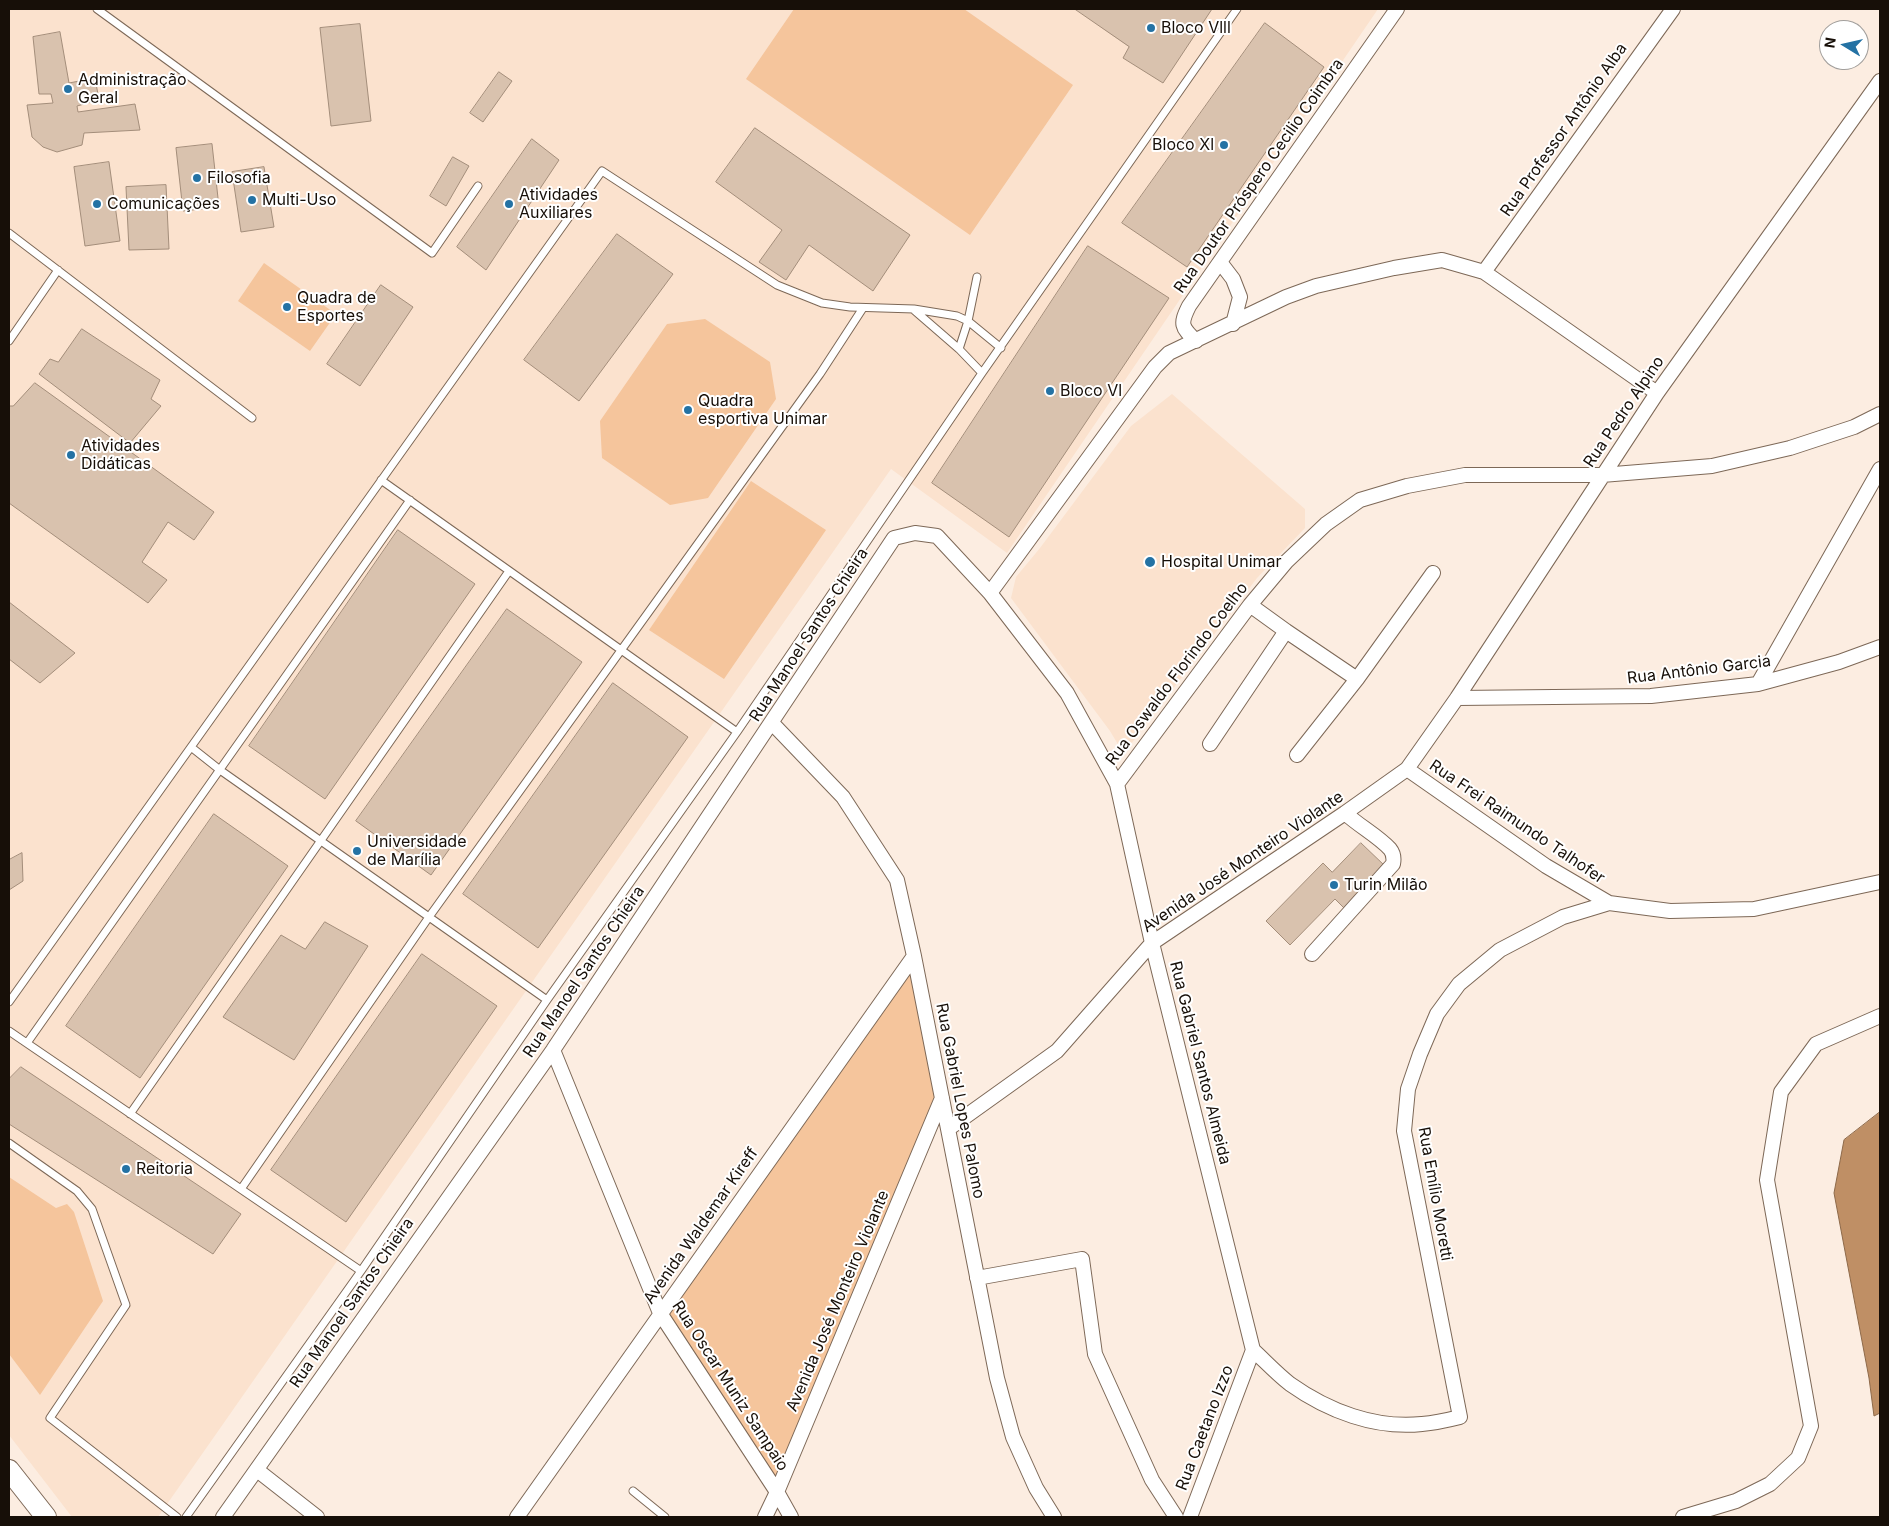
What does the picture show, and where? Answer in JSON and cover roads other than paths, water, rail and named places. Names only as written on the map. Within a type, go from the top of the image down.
[{"type":"main road","points":[[9,1470],[46,1517]]},
{"type":"street","name":"Rua Doutor Próspero Cecilio Coimbra","points":[[1196,341],[1184,330],[1182,320],[1189,306],[1397,9]]},
{"type":"street","name":"Rua Professor Antônio Alba","points":[[1484,272],[1673,9]]},
{"type":"street","name":"Rua Pedro Alpino","points":[[1407,769],[1457,698],[1656,393],[1880,82]]},
{"type":"street","points":[[990,593],[1006,568],[1155,367],[1169,353],[1286,297],[1316,286],[1394,268],[1442,260],[1484,272],[1656,393]]},
{"type":"street","points":[[1220,262],[1233,279],[1240,296],[1233,324]]},
{"type":"street","name":"Rua Oswaldo Florindo Coelho","points":[[1116,784],[1250,605],[1286,562],[1326,524],[1360,500],[1407,486],[1465,475],[1602,475],[1712,466],[1790,448],[1854,427],[1880,414]]},
{"type":"street","points":[[1758,684],[1880,469]]},
{"type":"street","name":"Rua Manoel Santos Chieira","points":[[223,1517],[553,1050],[894,538],[915,533],[936,536],[990,593]]},
{"type":"street","points":[[1297,755],[1357,679],[1433,573]]},
{"type":"street","name":"Rua Gabriel Santos Almeida","points":[[990,593],[1067,693],[1116,784],[1152,943],[1253,1350]]},
{"type":"street","points":[[1250,605],[1357,679]]},
{"type":"street","points":[[1210,744],[1286,631]]},
{"type":"street","name":"Rua Antônio Garcia","points":[[1457,698],[1651,696],[1758,684],[1839,662],[1880,646]]},
{"type":"street","name":"Rua Gabriel Lopes Palomo","points":[[772,723],[843,797],[897,880],[914,956],[997,1378],[1013,1437],[1036,1488],[1054,1517]]},
{"type":"street","name":"Avenida José Monteiro Violante","points":[[948,1129],[1057,1051],[1152,943],[1407,769]]},
{"type":"street","name":"Rua Frei Raimundo Talhofer","points":[[1407,769],[1546,866],[1609,903]]},
{"type":"street","points":[[1312,954],[1393,864],[1394,858],[1390,850],[1345,813]]},
{"type":"street","name":"Rua Emílio Moretti","points":[[1253,1350],[1289,1383],[1315,1400],[1351,1417],[1382,1423],[1422,1424],[1460,1417],[1404,1131],[1408,1089],[1420,1054],[1438,1014],[1459,984],[1500,950],[1562,917],[1609,903],[1670,911],[1754,909],[1880,882]]},
{"type":"street","name":"Avenida Waldemar Kireff","points":[[517,1517],[914,956]]},
{"type":"street","points":[[1683,1517],[1736,1501],[1770,1484],[1798,1458],[1811,1426],[1767,1180],[1781,1092],[1816,1044],[1880,1016]]},
{"type":"street","name":"Rua Oscar Muniz Sampaio","points":[[553,1050],[660,1313],[777,1492],[791,1517]]},
{"type":"street","name":"Avenida José Monteiro Violante","points":[[765,1517],[942,1098]]},
{"type":"street","points":[[977,1278],[1082,1259],[1095,1354],[1152,1480],[1176,1517]]},
{"type":"street","name":"Rua Caetano Izzo","points":[[1190,1517],[1253,1350]]},
{"type":"street","points":[[257,1470],[317,1517]]},
{"type":"lane","points":[[97,9],[432,253],[478,186]]},
{"type":"lane","points":[[186,1517],[361,1270],[547,1000],[736,732],[982,373],[1237,9]]},
{"type":"lane","points":[[9,1002],[602,171],[777,285],[822,303],[863,308],[914,309],[957,316],[968,322],[1001,348]]},
{"type":"lane","points":[[9,233],[252,418]]},
{"type":"lane","points":[[9,341],[58,270]]},
{"type":"lane","points":[[959,349],[968,322],[977,277]]},
{"type":"lane","points":[[241,1189],[429,917],[820,374],[863,308]]},
{"type":"lane","points":[[914,309],[959,349],[982,373]]},
{"type":"lane","points":[[381,480],[736,732]]},
{"type":"lane","points":[[27,1043],[410,500]]},
{"type":"lane","points":[[130,1114],[509,571]]},
{"type":"lane","points":[[191,746],[220,770],[547,1000]]},
{"type":"lane","points":[[9,1031],[361,1270]]},
{"type":"lane","points":[[9,1143],[77,1191],[92,1209],[126,1305],[50,1418],[177,1517]]},
{"type":"lane","points":[[633,1491],[665,1517]]},
{"type":"place","name":"Bloco Vlll","points":[[1151,28]]},
{"type":"place","name":"Administração Geral","points":[[68,89]]},
{"type":"place","name":"Bloco Xl","points":[[1224,145]]},
{"type":"place","name":"Filosofia","points":[[197,178]]},
{"type":"place","name":"Multi-Uso","points":[[252,200]]},
{"type":"place","name":"Comunicações","points":[[97,204]]},
{"type":"place","name":"Atividades Auxiliares","points":[[509,204]]},
{"type":"place","name":"Quadra de Esportes","points":[[287,307]]},
{"type":"place","name":"Bloco Vl","points":[[1050,391]]},
{"type":"place","name":"Quadra esportiva Unimar","points":[[688,410]]},
{"type":"place","name":"Atividades Didáticas","points":[[71,455]]},
{"type":"place","name":"Hospital Unimar","points":[[1150,562]]},
{"type":"place","name":"Universidade de Marília","points":[[357,851]]},
{"type":"place","name":"Turin Milão","points":[[1334,885]]},
{"type":"place","name":"Reitoria","points":[[126,1169]]}]
